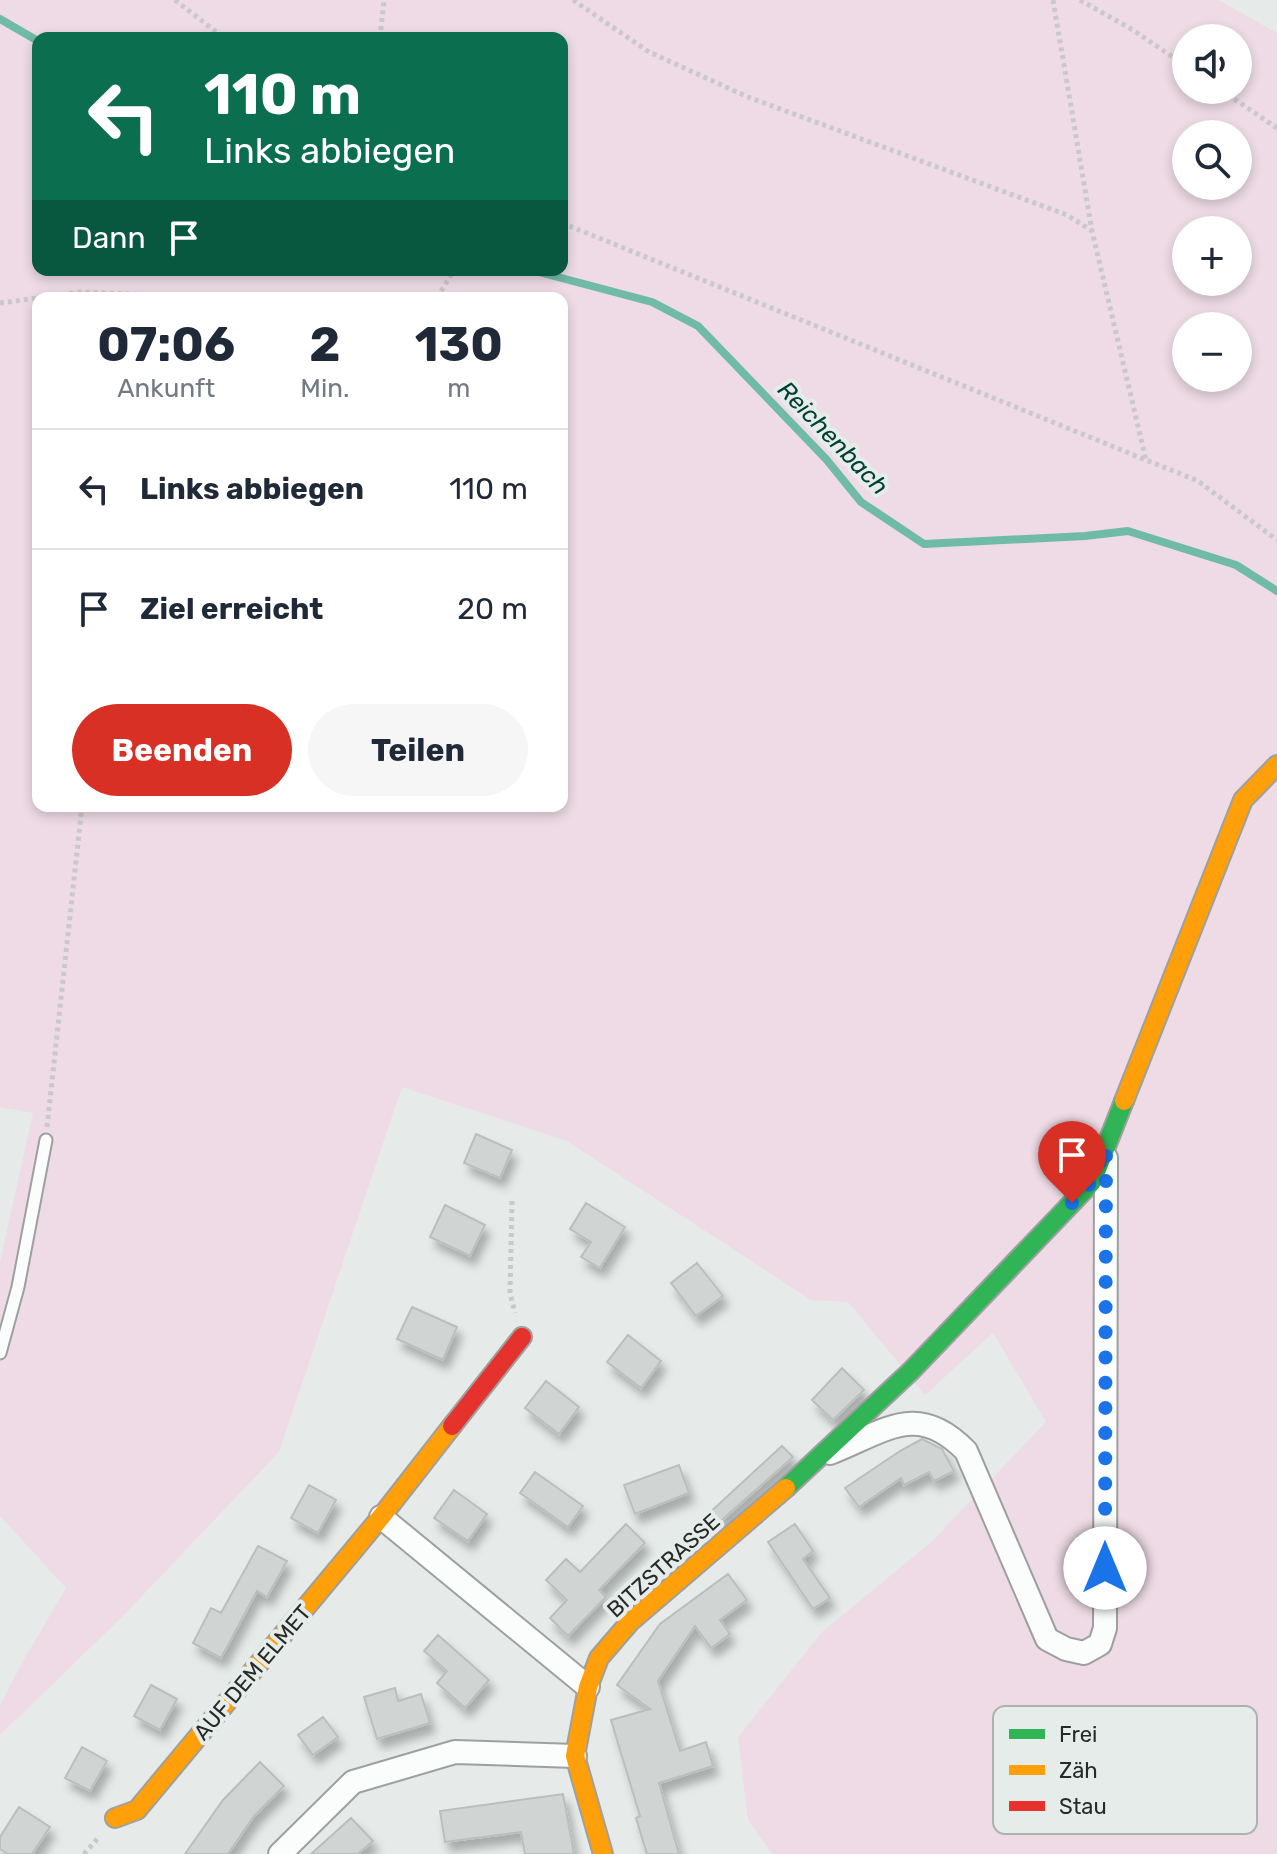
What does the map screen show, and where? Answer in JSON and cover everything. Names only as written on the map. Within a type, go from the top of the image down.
[{"type":"street","name":"BITZSTRASSE","points":[[603,1854],[575,1756],[588,1687],[599,1658],[630,1622],[776,1498],[911,1371],[1092,1182],[1243,800],[1277,765]]},
{"type":"street","points":[[818,1458],[910,1422],[935,1426],[966,1451],[1047,1639],[1066,1649],[1084,1653],[1100,1644],[1105,1628],[1106,1147]]},
{"type":"street","name":"AUF DEM ELMET","points":[[115,1818],[137,1810],[381,1517],[522,1337]]},
{"type":"street","points":[[381,1517],[588,1687]]},
{"type":"street","points":[[280,1854],[353,1782],[455,1752],[575,1756]]},
{"type":"lane","points":[[0,1353],[18,1287],[46,1140]]},
{"type":"path","points":[[175,0],[216,32]]},
{"type":"path","points":[[381,32],[384,0]]},
{"type":"path","points":[[573,0],[649,52],[748,97],[1067,215],[1092,231]]},
{"type":"path","points":[[1053,0],[1092,231],[1146,460]]},
{"type":"path","points":[[1080,0],[1172,56]]},
{"type":"path","points":[[1242,104],[1277,128]]},
{"type":"path","points":[[568,225],[1198,481],[1277,540]]},
{"type":"path","points":[[0,303],[32,299]]},
{"type":"path","points":[[46,1140],[81,812]]},
{"type":"path","points":[[512,1201],[510,1293],[522,1337]]},
{"type":"shaded area","points":[[0,0],[1219,0],[1277,33],[1277,1854],[772,1854],[748,1820],[738,1737],[822,1632],[930,1543],[1046,1422],[993,1333],[925,1395],[848,1302],[811,1300],[567,1141],[402,1087],[279,1452],[122,1617],[0,1735],[0,1706],[66,1588],[0,1516],[0,1262],[33,1113],[0,1107]]},
{"type":"building","points":[[476,1134],[512,1150],[500,1178],[464,1163]]},
{"type":"building","points":[[586,1203],[625,1227],[600,1268],[581,1257],[591,1242],[570,1229]]},
{"type":"building","points":[[445,1205],[485,1225],[470,1256],[430,1237]]},
{"type":"building","points":[[697,1263],[723,1296],[696,1316],[671,1283]]},
{"type":"building","points":[[412,1307],[457,1327],[443,1360],[397,1339]]},
{"type":"building","points":[[628,1335],[661,1361],[641,1388],[607,1362]]},
{"type":"building","points":[[842,1368],[864,1390],[833,1420],[812,1400]]},
{"type":"building","points":[[546,1381],[579,1407],[559,1434],[525,1408]]},
{"type":"building","points":[[922,1439],[942,1449],[954,1471],[934,1481],[929,1472],[904,1485],[901,1478],[859,1507],[845,1488]]},
{"type":"building","points":[[782,1446],[793,1457],[716,1525],[707,1515]]},
{"type":"building","points":[[679,1465],[689,1493],[635,1514],[624,1485]]},
{"type":"building","points":[[535,1472],[583,1506],[568,1527],[520,1493]]},
{"type":"building","points":[[309,1485],[336,1500],[318,1533],[291,1518]]},
{"type":"building","points":[[454,1490],[487,1514],[468,1541],[434,1518]]},
{"type":"building","points":[[626,1524],[645,1543],[599,1590],[606,1597],[568,1636],[550,1618],[567,1600],[546,1580],[566,1559],[580,1572]]},
{"type":"building","points":[[795,1524],[813,1551],[803,1559],[830,1598],[813,1609],[768,1542]]},
{"type":"building","points":[[258,1546],[287,1561],[267,1597],[257,1591],[221,1658],[193,1643],[211,1608],[221,1613]]},
{"type":"building","points":[[728,1574],[747,1600],[720,1620],[730,1634],[711,1648],[695,1626],[658,1681],[680,1751],[706,1742],[713,1766],[659,1783],[679,1854],[647,1854],[636,1818],[640,1816],[611,1720],[650,1709],[617,1685],[660,1624]]},
{"type":"building","points":[[438,1635],[489,1680],[465,1708],[437,1683],[447,1671],[424,1651]]},
{"type":"building","points":[[151,1685],[177,1699],[160,1730],[134,1716]]},
{"type":"building","points":[[395,1688],[398,1701],[421,1694],[430,1723],[377,1739],[364,1697]]},
{"type":"building","points":[[323,1717],[338,1737],[313,1755],[298,1735]]},
{"type":"building","points":[[82,1747],[107,1761],[90,1791],[65,1778]]},
{"type":"building","points":[[260,1762],[284,1786],[254,1816],[228,1854],[185,1854],[223,1800]]},
{"type":"building","points":[[563,1794],[574,1854],[525,1854],[521,1832],[445,1842],[440,1811]]},
{"type":"building","points":[[19,1807],[50,1827],[32,1854],[8,1854],[0,1849],[0,1837]]},
{"type":"building","points":[[351,1818],[373,1841],[358,1854],[311,1854]]},
{"type":"waterway","name":"Reichenbach","points":[[0,19],[32,38]]},
{"type":"waterway","name":"Reichenbach","points":[[554,276],[652,302],[698,326],[826,459],[861,502],[924,544],[1128,531],[1236,565],[1277,591]]},
{"type":"traffic: fast","points":[[786,1488],[911,1371],[1092,1182],[1124,1101]]},
{"type":"traffic: slow","points":[[1124,1101],[1243,800],[1277,765]]},
{"type":"traffic: slow","points":[[115,1818],[137,1810],[381,1517],[452,1426]]},
{"type":"traffic: slow","points":[[603,1854],[575,1756],[588,1687],[599,1658],[630,1622],[786,1488]]},
{"type":"traffic: jam","points":[[452,1426],[522,1337]]},
{"type":"route","points":[[1072,1203],[1092,1182],[1106,1147],[1105,1568]]}]
